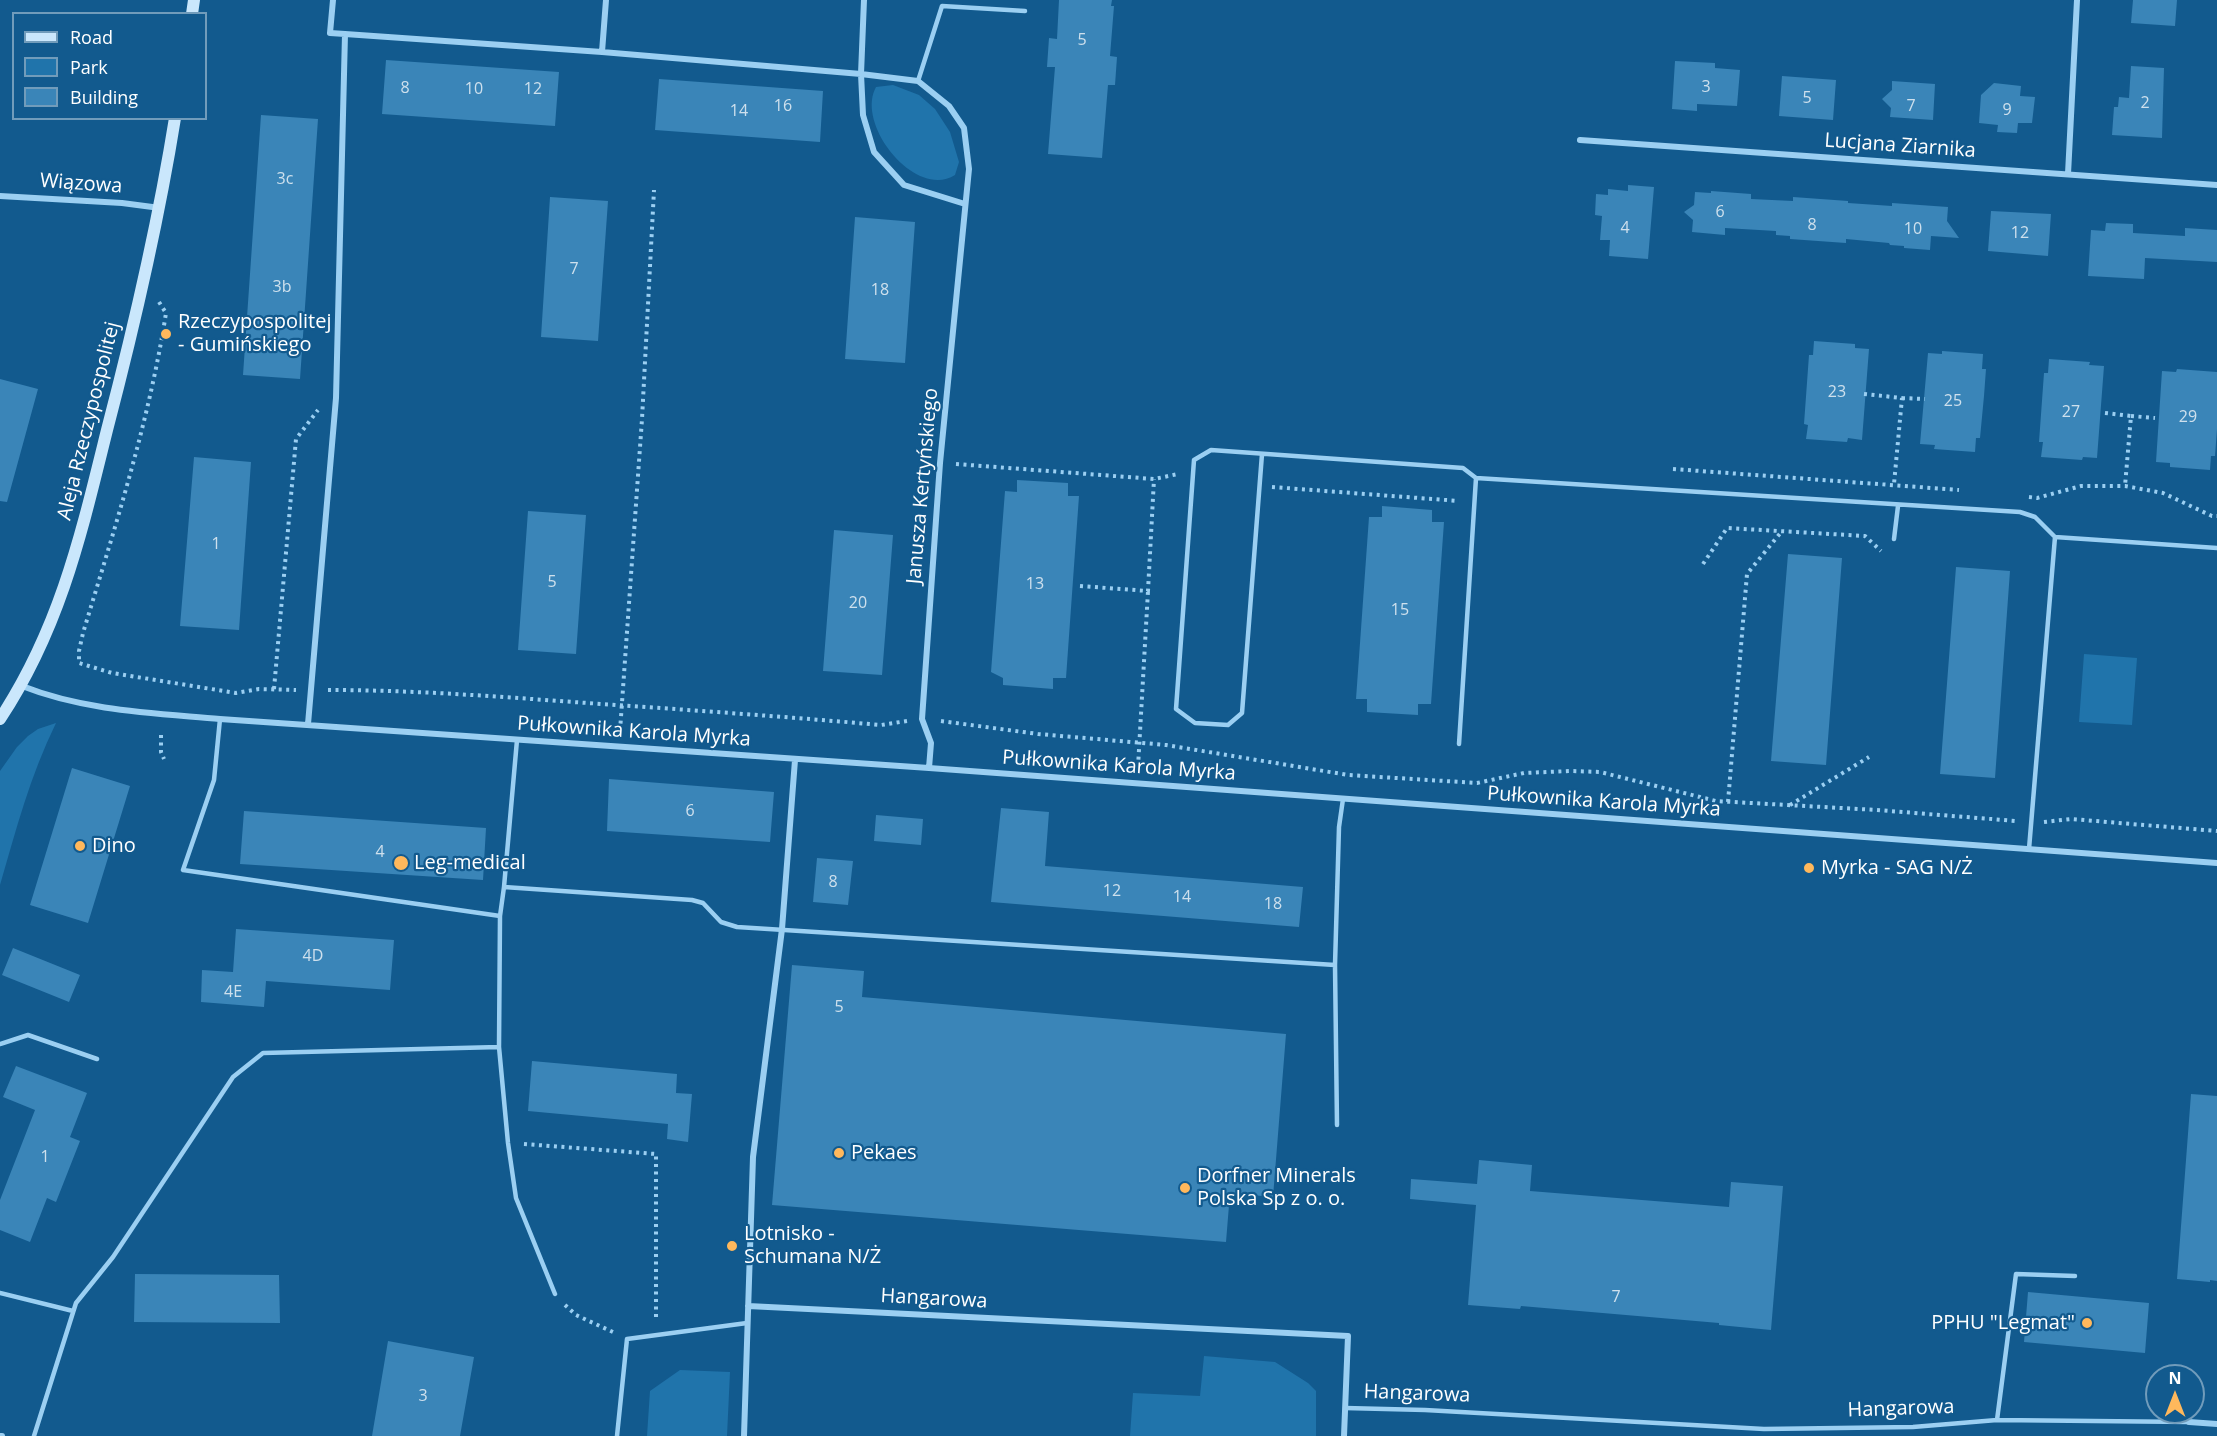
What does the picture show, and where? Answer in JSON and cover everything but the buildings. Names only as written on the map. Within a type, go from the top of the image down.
[{"type":"street","points":[[333,0],[330,33],[602,52],[918,81]]},
{"type":"street","points":[[602,52],[606,0]]},
{"type":"street","points":[[864,0],[861,74],[863,115],[874,152],[904,185],[965,204]]},
{"type":"street","points":[[2068,174],[2077,0]]},
{"type":"street","points":[[308,724],[336,398],[345,34]]},
{"type":"street","name":"Janusza Kertyńskiego","points":[[918,81],[949,106],[964,128],[969,169],[940,463],[922,719],[931,743],[929,768]]},
{"type":"street","name":"Aleja Rzeczypospolitej","points":[[0,719],[22,686],[53,620],[70,570],[141,299],[160,208],[175,120]]},
{"type":"street","name":"Lucjana Ziarnika","points":[[1580,140],[2217,185]]},
{"type":"street","name":"Wiązowa","points":[[0,196],[122,203],[160,208]]},
{"type":"street","name":"Pułkownika Karola Myrka","points":[[22,686],[50,697],[72,702],[122,710],[220,719],[929,768],[2217,863]]},
{"type":"street","points":[[744,1436],[753,1157],[782,929],[795,760]]},
{"type":"street","name":"Hangarowa","points":[[748,1306],[1348,1336],[1345,1408]]},
{"type":"street","points":[[1344,1436],[1345,1408]]},
{"type":"lane","points":[[918,81],[942,6],[1025,11]]},
{"type":"lane","points":[[1262,454],[1242,713],[1228,725],[1195,723],[1176,709],[1194,460],[1211,450],[1463,468],[1476,478],[2020,512],[2035,517],[2055,537],[2217,549]]},
{"type":"lane","points":[[1459,744],[1476,478]]},
{"type":"lane","points":[[1894,539],[1898,506]]},
{"type":"lane","points":[[2029,849],[2055,537]]},
{"type":"lane","points":[[220,719],[214,780],[183,870],[500,916]]},
{"type":"lane","points":[[517,740],[500,916],[499,1047],[516,1198],[555,1294]]},
{"type":"lane","points":[[1337,1125],[1335,964],[1339,827],[1343,799]]},
{"type":"lane","points":[[504,887],[692,900],[703,903],[722,922],[737,927],[1335,964]]},
{"type":"lane","points":[[0,1044],[27,1035],[97,1059]]},
{"type":"lane","points":[[34,1436],[76,1303],[113,1257],[233,1077],[263,1053],[499,1047]]},
{"type":"lane","points":[[1997,1420],[2016,1274],[2075,1276]]},
{"type":"lane","points":[[0,1293],[73,1311]]},
{"type":"lane","points":[[617,1436],[627,1339],[747,1323]]},
{"type":"lane","name":"Hangarowa","points":[[1345,1408],[1425,1410],[1764,1429],[1913,1428],[1997,1420],[2145,1422]]},
{"type":"path","points":[[620,731],[642,419],[654,190]]},
{"type":"path","points":[[166,313],[161,346],[136,451],[79,651],[79,663],[112,673],[236,693],[274,689],[383,690],[881,725],[922,719],[1038,734],[1166,745],[1305,769],[1383,777],[1477,783],[1524,773],[1600,772],[1716,801],[2031,822],[2071,819],[2217,831]]},
{"type":"path","points":[[1864,394],[1925,399]]},
{"type":"path","points":[[1898,506],[1894,484],[1902,398]]},
{"type":"path","points":[[274,689],[296,439],[320,407]]},
{"type":"path","points":[[2105,413],[2155,418]]},
{"type":"path","points":[[2125,486],[2131,416]]},
{"type":"path","points":[[940,463],[1154,479],[1193,471]]},
{"type":"path","points":[[1673,469],[1966,491]]},
{"type":"path","points":[[1138,769],[1154,479]]},
{"type":"path","points":[[1260,486],[1474,502]]},
{"type":"path","points":[[2025,496],[2037,498],[2081,486],[2125,486],[2163,493],[2212,516],[2217,516]]},
{"type":"path","points":[[1703,564],[1727,528],[1865,536],[1884,554]]},
{"type":"path","points":[[1728,802],[1748,574],[1782,531]]},
{"type":"path","points":[[1080,586],[1148,591]]},
{"type":"path","points":[[161,735],[161,752],[164,759]]},
{"type":"path","points":[[1788,805],[1869,757]]},
{"type":"path","points":[[508,1143],[656,1154],[656,1335]]},
{"type":"path","points":[[555,1294],[576,1315],[627,1339]]},
{"type":"green space","points":[[893,85],[919,95],[935,109],[950,132],[959,162],[955,175],[940,180],[923,177],[907,168],[893,155],[881,138],[874,120],[872,103],[876,87]]},
{"type":"green space","points":[[2084,654],[2137,658],[2132,725],[2079,722]]},
{"type":"green space","points":[[56,723],[31,783],[0,885],[0,771],[28,736],[38,729]]},
{"type":"green space","points":[[1204,1356],[1275,1362],[1308,1383],[1316,1391],[1316,1436],[1130,1436],[1133,1393],[1200,1396]]},
{"type":"green space","points":[[680,1370],[730,1372],[727,1436],[647,1436],[650,1391]]},
{"type":"place","name":"Rzeczypospolitej - Gumińskiego","points":[[166,334]]},
{"type":"place","name":"Dino","points":[[80,846]]},
{"type":"place","name":"Leg-medical","points":[[401,863]]},
{"type":"place","name":"Myrka - SAG N/Ż","points":[[1809,868]]},
{"type":"place","name":"Pekaes","points":[[839,1153]]},
{"type":"place","name":"Dorfner Minerals Polska Sp z o. o.","points":[[1185,1188]]},
{"type":"place","name":"Lotnisko - Schumana N/Ż","points":[[732,1246]]},
{"type":"place","name":"PPHU \"Legmat\"","points":[[2087,1323]]}]
